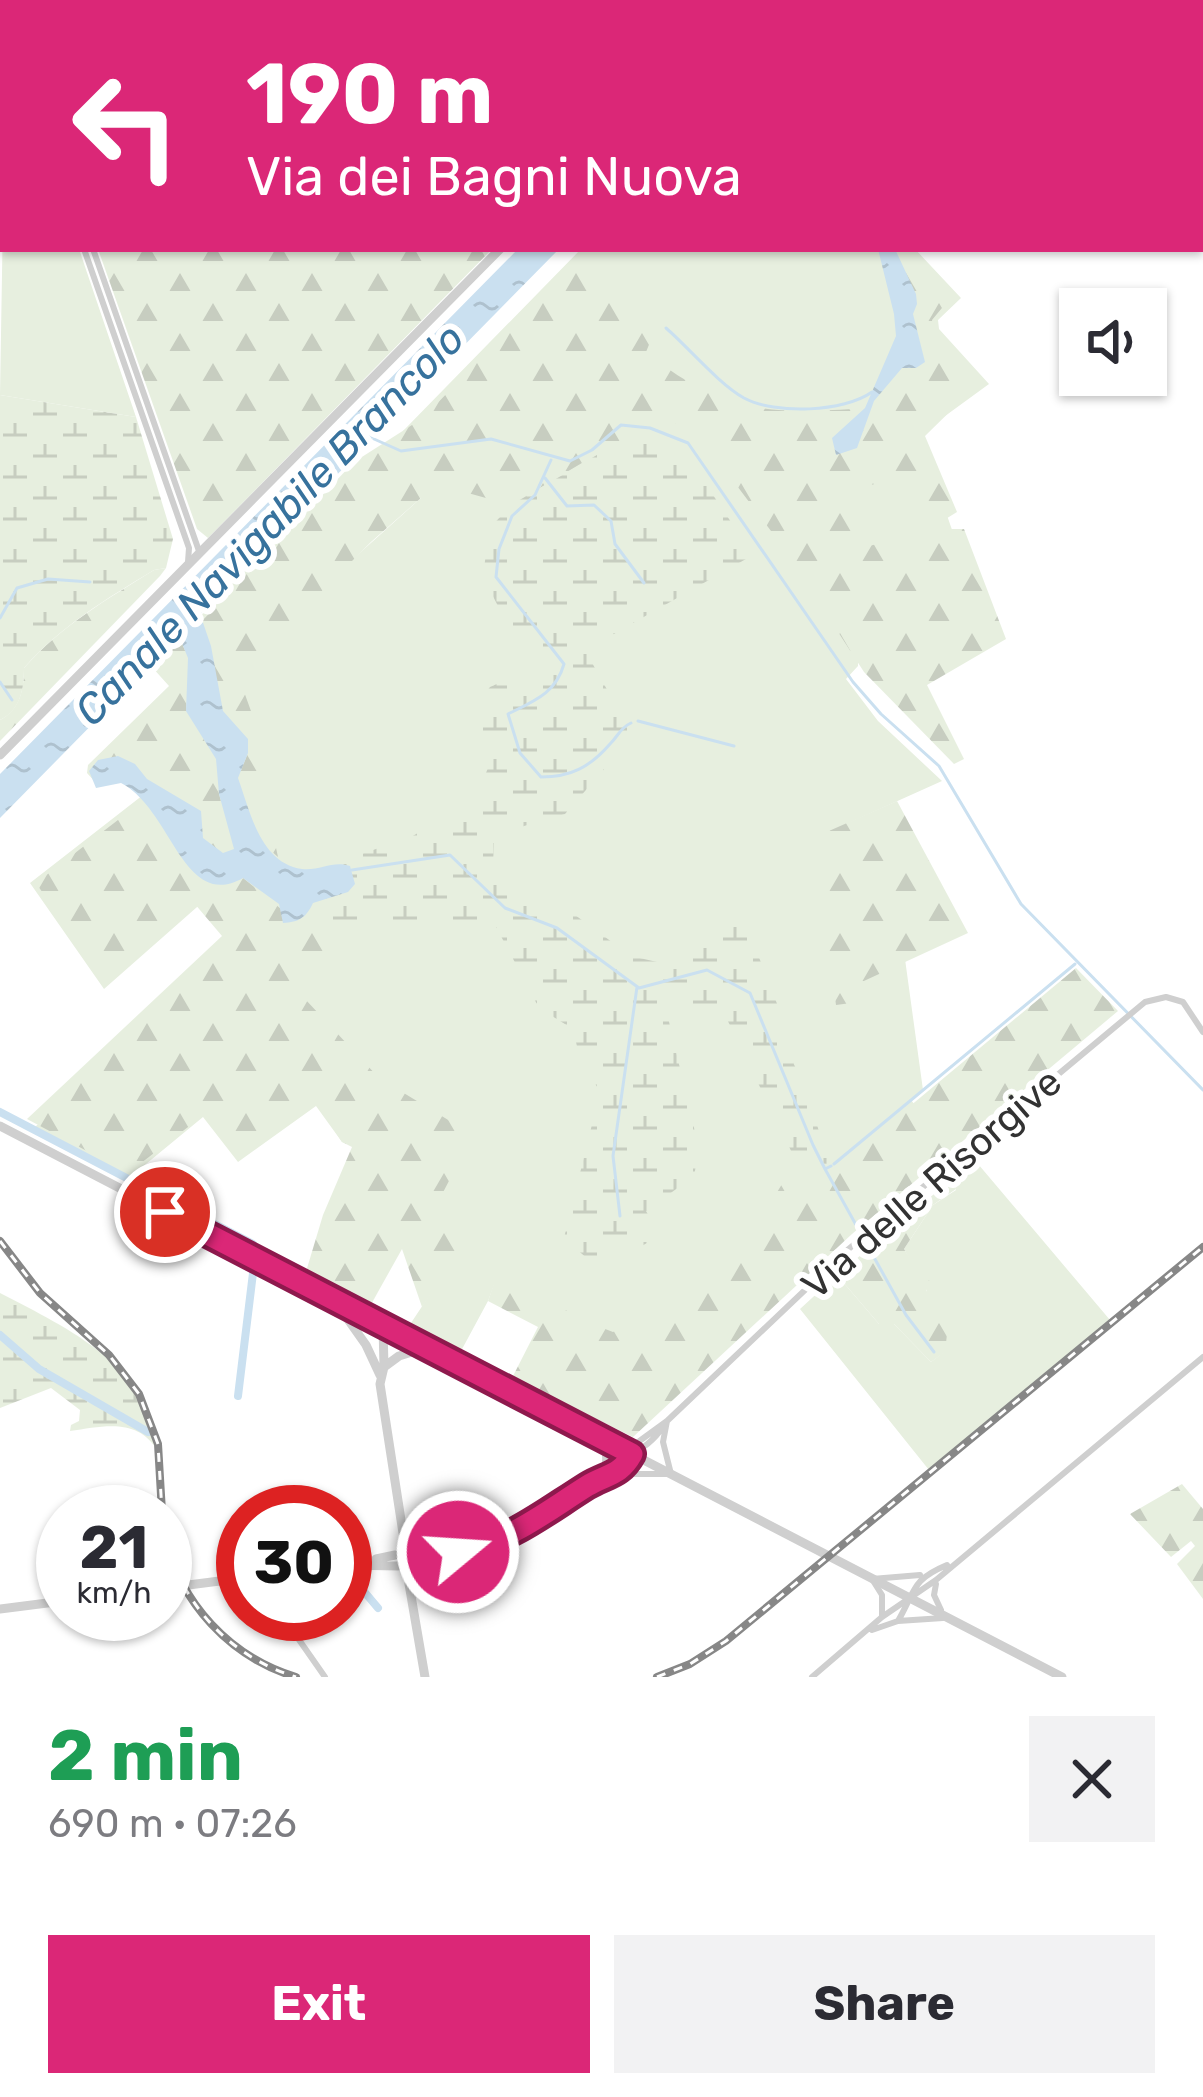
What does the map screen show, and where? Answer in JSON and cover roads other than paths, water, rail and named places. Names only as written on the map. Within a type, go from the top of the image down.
[{"type":"street","points":[[89,252],[196,552]]},
{"type":"street","points":[[0,755],[497,252]]},
{"type":"street","name":"Via delle Risorgive","points":[[632,1454],[644,1450],[667,1421],[845,1252],[1135,1011],[1154,998],[1175,999],[1190,1009],[1203,1033]]},
{"type":"street","points":[[0,1126],[1062,1677]]},
{"type":"street","points":[[334,1300],[382,1371]]},
{"type":"street","points":[[366,1345],[371,1333],[383,1326]]},
{"type":"street","points":[[383,1326],[382,1371],[425,1677]]},
{"type":"street","points":[[382,1371],[399,1356],[425,1348]]},
{"type":"street","points":[[812,1677],[1203,1357]]},
{"type":"street","points":[[667,1421],[663,1442],[671,1474]]},
{"type":"street","points":[[591,1484],[606,1462],[599,1436]]},
{"type":"street","points":[[602,1471],[632,1454]]},
{"type":"street","points":[[619,1474],[632,1454]]},
{"type":"street","points":[[372,1562],[481,1546],[520,1532],[591,1484],[619,1474],[671,1474]]},
{"type":"street","points":[[872,1580],[923,1574],[953,1563]]},
{"type":"street","points":[[898,1621],[923,1574]]},
{"type":"street","points":[[872,1580],[882,1595],[882,1616]]},
{"type":"street","points":[[936,1580],[936,1604],[946,1618]]},
{"type":"street","points":[[0,1609],[36,1604]]},
{"type":"street","points":[[868,1631],[898,1621],[946,1618]]},
{"type":"street","points":[[300,1641],[325,1677]]},
{"type":"water","name":"Canale Navigabile Brancolo","points":[[515,252],[556,252],[200,614],[223,711],[248,739],[238,778],[259,834],[288,865],[302,869],[350,866],[355,884],[348,892],[313,903],[301,918],[283,923],[279,904],[243,878],[223,885],[191,870],[153,814],[121,783],[96,788],[89,771],[98,760],[118,756],[201,811],[203,838],[223,853],[234,849],[219,794],[216,759],[186,711],[188,658],[179,636],[0,818],[0,774]]},
{"type":"water","points":[[879,252],[896,252],[916,294],[913,314],[925,362],[902,368],[874,401],[857,448],[836,455],[832,438],[865,408],[896,336]]},
{"type":"waterway","points":[[666,328],[724,384],[758,403],[791,409],[828,407],[872,392]]},
{"type":"waterway","name":"Canale Navigabile Brancolo","points":[[374,439],[401,451],[491,439],[570,461],[592,450],[621,425],[650,428],[688,443],[853,682],[939,766],[1021,904],[1203,1090]]},
{"type":"waterway","points":[[551,460],[535,495],[512,516],[499,549],[496,577],[564,664],[550,689],[508,714],[520,753],[541,777],[571,773],[587,765],[631,723]]},
{"type":"waterway","points":[[545,478],[567,506],[594,505],[611,521],[615,544],[644,583]]},
{"type":"waterway","points":[[0,618],[17,588],[48,579],[90,582]]},
{"type":"waterway","points":[[0,682],[12,700]]},
{"type":"waterway","points":[[638,721],[734,746]]},
{"type":"waterway","points":[[352,870],[450,855],[505,908],[557,928],[639,988],[707,970],[750,993],[813,1145],[825,1169],[831,1166]]},
{"type":"waterway","points":[[834,1164],[1075,964]]},
{"type":"waterway","points":[[620,1216],[613,1156],[637,987]]},
{"type":"waterway","points":[[0,1112],[253,1244]]},
{"type":"waterway","points":[[825,1169],[906,1315],[934,1352]]},
{"type":"waterway","points":[[238,1396],[253,1273]]},
{"type":"waterway","points":[[0,1335],[39,1369],[148,1432]]},
{"type":"waterway","points":[[372,1601],[378,1608]]},
{"type":"railway","points":[[0,1241],[40,1293],[109,1355],[139,1394],[158,1444],[160,1485]]},
{"type":"railway","points":[[657,1677],[690,1664],[726,1641],[1203,1247]]},
{"type":"railway","points":[[192,1598],[230,1641],[296,1677]]}]
